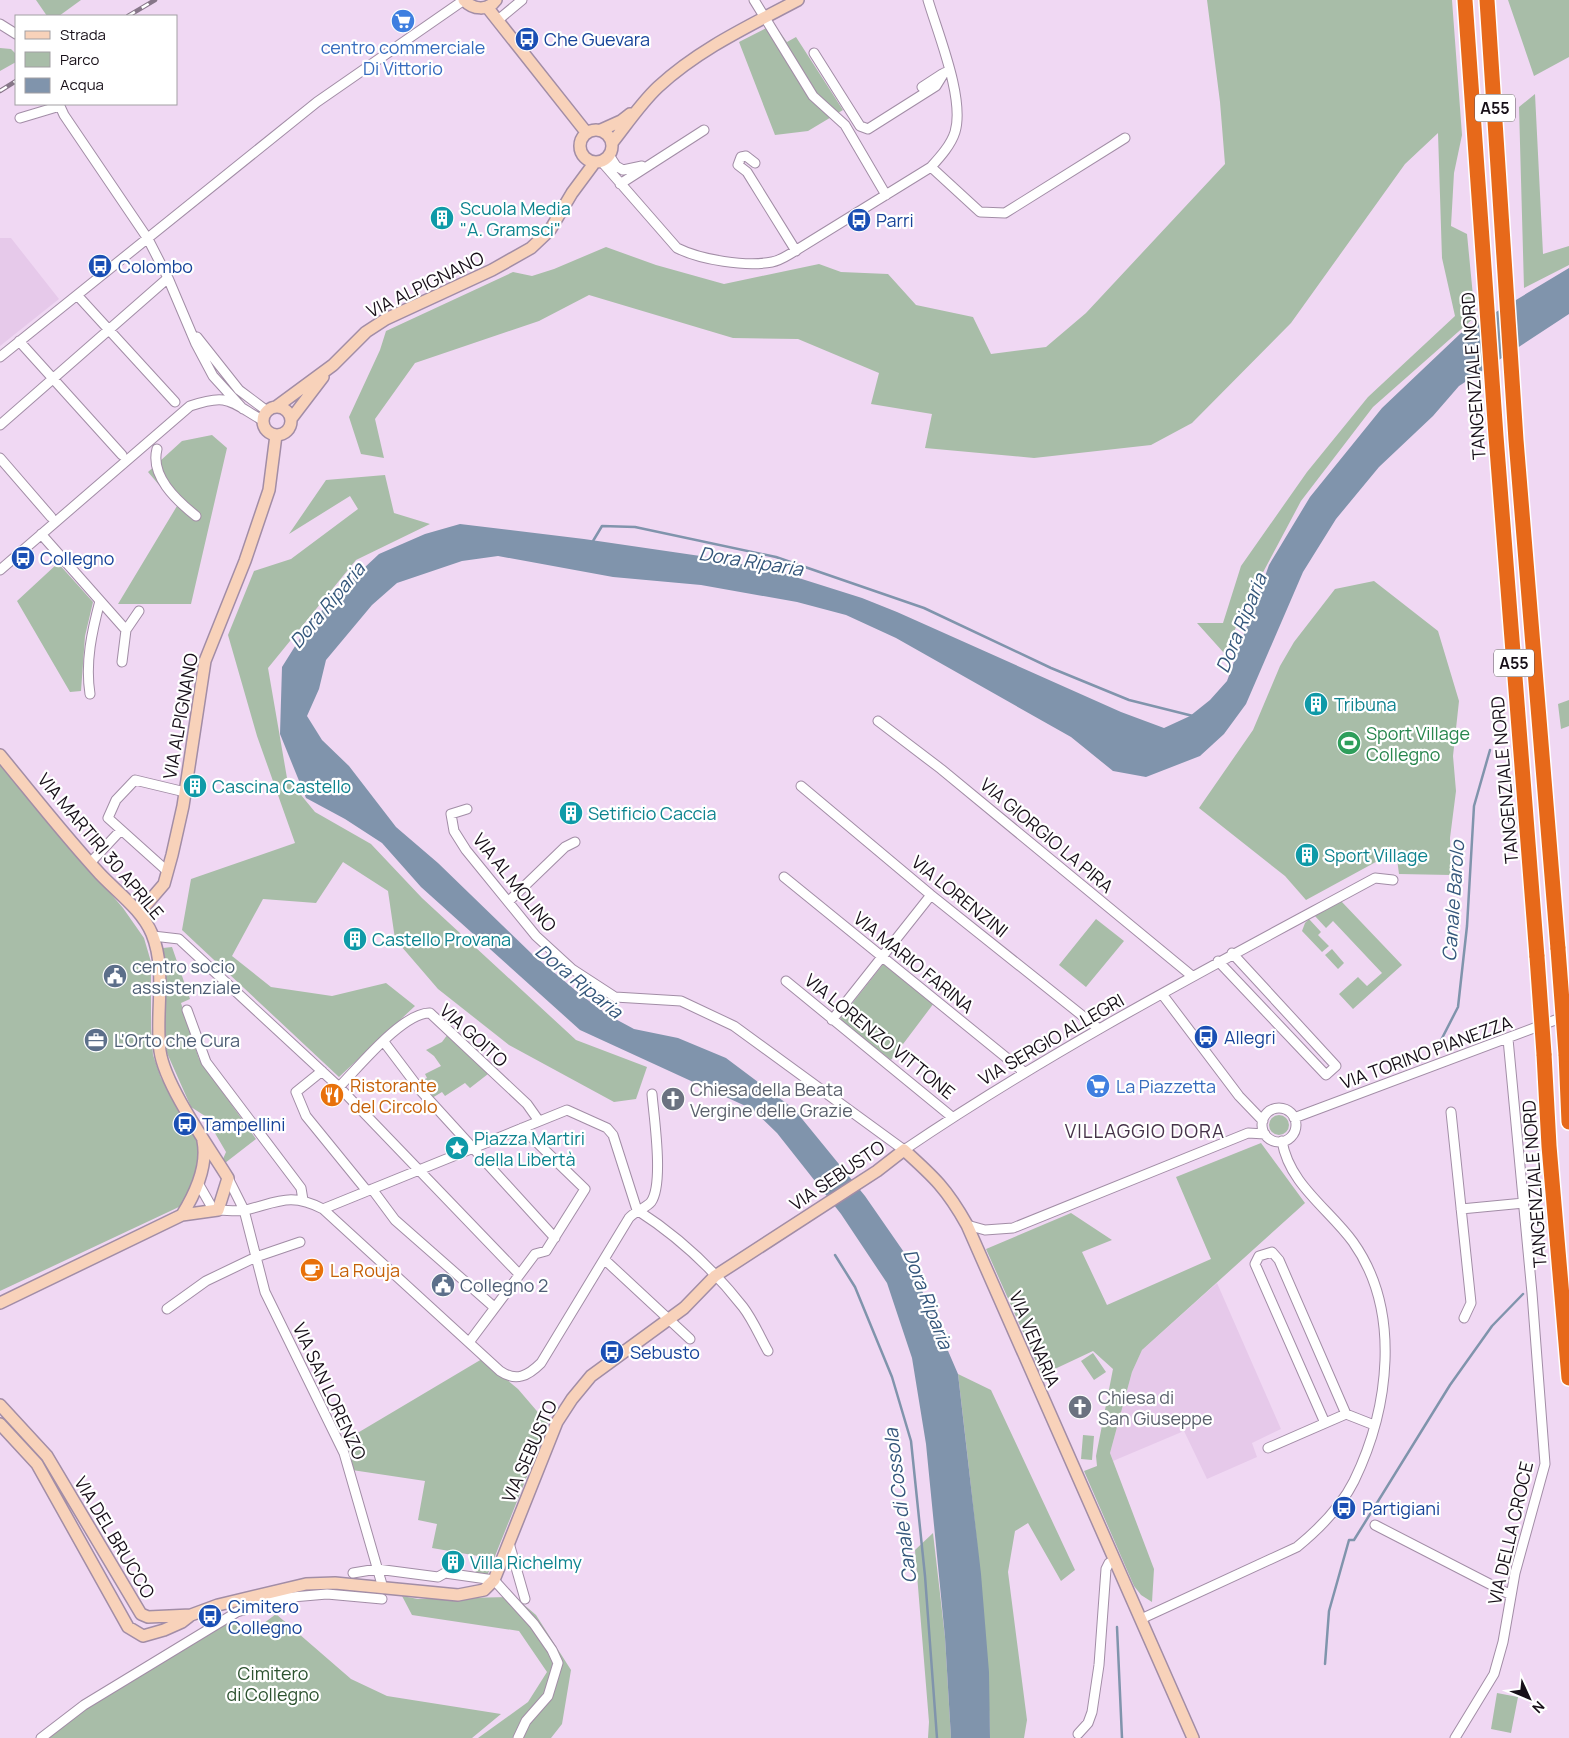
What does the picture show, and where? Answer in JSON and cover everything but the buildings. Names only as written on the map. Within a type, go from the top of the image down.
[{"type":"highway","name":"TANGENZIALE NORD","points":[[1465,0],[1496,436],[1537,957],[1549,1146],[1569,1378]]},
{"type":"highway","name":"A55","points":[[1487,0],[1516,440],[1558,949],[1569,1122]]},
{"type":"street","points":[[0,357],[317,102],[464,0],[477,8],[492,4],[498,20],[586,132]]},
{"type":"street","points":[[498,20],[522,0]]},
{"type":"street","points":[[754,0],[814,96],[845,125],[886,195]]},
{"type":"street","points":[[602,159],[644,102],[657,88],[702,51],[798,0]]},
{"type":"street","points":[[602,159],[620,184],[677,248],[690,255],[754,263],[773,262],[796,251],[931,167],[946,150],[955,133],[958,115],[956,96],[947,72],[928,0]]},
{"type":"street","points":[[0,24],[15,33]]},
{"type":"street","points":[[814,53],[860,126],[864,129],[868,129],[936,86],[947,72]]},
{"type":"street","points":[[922,87],[947,72]]},
{"type":"street","points":[[586,132],[601,130],[621,121],[644,102]]},
{"type":"street","points":[[20,118],[60,105],[64,116],[148,239],[168,278],[196,344],[214,376],[243,409]]},
{"type":"street","points":[[601,130],[608,134],[612,143]]},
{"type":"street","points":[[620,184],[704,130]]},
{"type":"street","points":[[586,132],[580,144],[584,157],[602,159],[623,170],[652,162]]},
{"type":"street","points":[[931,167],[980,212],[1005,213],[1125,138]]},
{"type":"street","points":[[755,163],[746,156],[741,158],[738,165],[747,172],[796,251]]},
{"type":"street","name":"VIA ALPIGNANO","points":[[291,419],[333,365],[366,332],[386,319],[492,270],[531,248],[558,220],[572,193],[584,157]]},
{"type":"street","name":"VIA ALPIGNANO","points":[[572,193],[602,159]]},
{"type":"street","points":[[0,425],[168,278]]},
{"type":"street","points":[[77,295],[175,402]]},
{"type":"street","points":[[190,328],[239,390],[268,412]]},
{"type":"street","points":[[19,341],[122,455]]},
{"type":"street","name":"VIA ALPIGNANO","points":[[268,412],[333,365]]},
{"type":"street","points":[[0,570],[190,406],[218,398],[229,401],[243,409],[268,412],[286,411],[291,419],[288,430],[276,436],[267,432],[268,412]]},
{"type":"street","name":"VIA ALPIGNANO","points":[[139,913],[164,884],[185,792],[205,661],[245,561],[268,490],[276,436]]},
{"type":"street","points":[[157,449],[154,460],[160,478],[173,495],[196,516]]},
{"type":"street","points":[[0,458],[51,517]]},
{"type":"street","points":[[41,534],[126,630]]},
{"type":"street","points":[[90,694],[88,660],[100,601]]},
{"type":"street","points":[[122,662],[126,630],[139,611]]},
{"type":"street","name":"VIA GIORGIO LA PIRA","points":[[878,721],[941,769],[1192,976]]},
{"type":"street","name":"VIA MARTIRI 30 APRILE","points":[[0,755],[90,863],[139,913],[153,936],[159,960],[158,1030],[161,1054],[167,1075],[228,1178],[244,1210]]},
{"type":"street","points":[[167,871],[108,818],[116,800],[135,780],[185,792]]},
{"type":"street","name":"VIA LORENZINI","points":[[801,786],[931,895],[1099,1029]]},
{"type":"street","name":"VIA AL MOLINO","points":[[467,809],[451,814],[454,831],[466,850],[536,936],[572,969],[615,997],[681,1002],[734,1026],[792,1069]]},
{"type":"street","points":[[90,863],[122,830]]},
{"type":"street","points":[[509,901],[565,847],[575,842]]},
{"type":"street","name":"VIA MARIO FARINA","points":[[784,877],[1024,1072]]},
{"type":"street","name":"VIA SERGIO ALLEGRI","points":[[904,1150],[952,1117],[1024,1072],[1232,953],[1375,878],[1393,880]]},
{"type":"street","points":[[832,1020],[931,895]]},
{"type":"street","points":[[153,936],[179,940],[322,1071],[519,1274]]},
{"type":"street","points":[[1218,961],[1326,1075],[1336,1066],[1232,953]]},
{"type":"street","name":"VIA LORENZO VITTONE","points":[[786,981],[952,1117]]},
{"type":"street","points":[[1162,994],[1248,1105],[1263,1121],[1265,1134]]},
{"type":"street","points":[[187,1010],[206,1062],[301,1188],[303,1200]]},
{"type":"street","name":"VIA GOITO","points":[[339,1087],[396,1030],[415,1017],[430,1014],[527,1104],[539,1121]]},
{"type":"street","name":"VIA TORINO PIANEZZA","points":[[1294,1118],[1569,1015]]},
{"type":"street","name":"VIA DELLA CROCE","points":[[1455,1738],[1494,1674],[1503,1642],[1515,1573],[1545,1464],[1524,1203],[1508,1039]]},
{"type":"street","points":[[384,1042],[421,1091],[555,1238]]},
{"type":"street","name":"VIA VENARIA","points":[[792,1069],[904,1150],[939,1181],[951,1196],[967,1225],[1193,1738]]},
{"type":"street","points":[[322,1071],[296,1092],[306,1116],[395,1220],[494,1307]]},
{"type":"street","points":[[0,1303],[182,1215],[244,1210],[289,1198],[303,1200],[323,1209],[510,1378],[518,1378],[532,1373],[551,1349],[629,1218],[637,1210],[650,1204],[657,1192],[657,1151],[652,1094]]},
{"type":"street","points":[[967,1225],[985,1230],[1013,1228],[1248,1133],[1265,1134],[1276,1141],[1282,1141],[1294,1132],[1294,1118],[1284,1108],[1269,1111],[1248,1105]]},
{"type":"street","points":[[323,1209],[566,1110],[607,1128],[613,1135],[637,1210],[684,1245],[744,1308],[768,1351]]},
{"type":"street","points":[[1263,1121],[1269,1111]]},
{"type":"street","points":[[1451,1112],[1471,1303],[1464,1318]]},
{"type":"street","points":[[470,1341],[535,1254],[546,1251],[585,1188],[522,1128]]},
{"type":"street","points":[[182,1215],[198,1183],[204,1157],[203,1137]]},
{"type":"street","points":[[1141,1619],[1297,1547],[1313,1534],[1345,1496],[1359,1468],[1374,1425],[1380,1400],[1384,1357],[1385,1323],[1379,1298],[1353,1243],[1315,1201],[1293,1170],[1284,1153],[1282,1141]]},
{"type":"street","name":"VIA SEBUSTO","points":[[494,1580],[557,1422],[572,1399],[592,1376],[692,1300],[714,1276],[877,1172],[904,1150]]},
{"type":"street","points":[[216,1211],[228,1178]]},
{"type":"street","points":[[198,1183],[216,1211]]},
{"type":"street","points":[[1461,1209],[1524,1203]]},
{"type":"street","name":"VIA SAN LORENZO","points":[[244,1210],[265,1292],[344,1453],[378,1569],[382,1594]]},
{"type":"street","points":[[167,1309],[206,1281],[256,1257],[300,1242]]},
{"type":"street","points":[[1326,1423],[1255,1264],[1259,1256],[1272,1252],[1279,1260],[1346,1414],[1374,1425]]},
{"type":"street","points":[[604,1260],[670,1318],[690,1339]]},
{"type":"street","name":"VIA DEL BRUCCO","points":[[0,1405],[47,1456],[141,1614],[148,1617],[192,1615]]},
{"type":"street","points":[[1268,1448],[1346,1414]]},
{"type":"street","name":"VIA DEL BRUCCO","points":[[0,1424],[37,1464],[131,1630],[143,1636],[182,1622],[192,1615]]},
{"type":"street","points":[[1375,1525],[1511,1595]]},
{"type":"street","points":[[509,1543],[525,1599]]},
{"type":"street","points":[[1078,1734],[1088,1723],[1092,1712],[1099,1665],[1106,1569],[1109,1563],[1114,1560]]},
{"type":"street","points":[[353,1573],[378,1569],[438,1577],[444,1573],[494,1580],[534,1624],[552,1650],[558,1663],[548,1696],[526,1721],[518,1738]]},
{"type":"street","points":[[41,1738],[84,1705],[236,1612],[290,1597],[327,1594],[458,1595],[484,1590],[494,1580]]},
{"type":"street","points":[[192,1615],[218,1605],[306,1584],[335,1583],[382,1594]]},
{"type":"shaded area","points":[[0,238],[11,238],[59,299],[0,346]]},
{"type":"shaded area","points":[[1217,1283],[1281,1429],[1252,1443],[1257,1457],[1207,1479],[1184,1431],[1113,1461],[1110,1453],[1132,1372],[1142,1350]]},
{"type":"green space","points":[[36,0],[81,0],[60,15],[46,15]]},
{"type":"green space","points":[[1207,0],[1452,0],[1462,135],[1454,173],[1451,226],[1467,234],[1475,317],[1373,407],[1301,501],[1251,595],[1224,653],[1197,623],[1223,623],[1241,566],[1307,472],[1368,397],[1455,316],[1442,258],[1438,133],[1405,164],[1291,323],[1192,423],[1151,445],[1034,458],[925,448],[932,414],[871,404],[879,373],[798,339],[733,338],[589,295],[539,321],[415,363],[375,419],[384,458],[361,454],[349,417],[380,350],[386,331],[513,272],[532,276],[554,269],[606,247],[656,265],[724,284],[819,264],[841,272],[888,274],[916,305],[973,317],[991,354],[1046,347],[1086,313],[1225,164],[1220,102]]},
{"type":"green space","points":[[1508,0],[1569,0],[1569,57],[1534,76]]},
{"type":"green space","points":[[774,24],[787,42],[796,37],[843,110],[808,131],[775,135],[739,42]]},
{"type":"green space","points":[[0,48],[11,49],[15,53],[15,63],[0,71]]},
{"type":"green space","points":[[1535,94],[1543,254],[1569,246],[1569,265],[1524,288],[1519,107]]},
{"type":"green space","points":[[212,435],[227,448],[191,604],[118,604],[177,506],[148,472],[182,441]]},
{"type":"green space","points":[[385,475],[394,513],[430,524],[356,560],[268,668],[287,778],[315,812],[371,844],[422,898],[576,1040],[647,1067],[636,1099],[614,1102],[509,1045],[438,989],[395,939],[388,891],[343,862],[316,903],[263,899],[232,956],[271,987],[332,996],[386,983],[415,1006],[339,1077],[182,930],[191,879],[295,843],[257,736],[228,635],[254,571],[291,559],[358,509],[350,496],[289,534],[326,480]]},
{"type":"green space","points":[[58,563],[93,602],[85,636],[81,691],[70,692],[17,601]]},
{"type":"green space","name":"Sport Village Collegno","points":[[1374,581],[1438,631],[1459,701],[1453,756],[1456,791],[1450,838],[1451,875],[1399,874],[1396,851],[1306,900],[1285,876],[1199,808],[1253,730],[1280,666],[1294,642],[1335,589]]},
{"type":"green space","points":[[1569,700],[1569,726],[1561,729],[1558,704]]},
{"type":"green space","points":[[0,764],[123,908],[144,938],[151,962],[153,1055],[161,1078],[200,1147],[194,1181],[181,1206],[0,1291]]},
{"type":"green space","points":[[1341,901],[1402,965],[1353,1009],[1339,994],[1358,977],[1367,986],[1382,973],[1333,921],[1326,928],[1315,916]]},
{"type":"green space","points":[[1096,919],[1124,941],[1086,987],[1059,965]]},
{"type":"green space","points":[[1309,919],[1321,932],[1318,935],[1329,946],[1322,952],[1302,931]]},
{"type":"green space","points":[[172,947],[190,999],[181,1003],[199,1059],[256,1139],[225,1163],[223,1159],[226,1152],[205,1116],[191,1107],[167,1053],[164,1026],[166,994],[163,948]]},
{"type":"green space","points":[[1332,949],[1344,963],[1338,969],[1325,955]]},
{"type":"green space","points":[[884,963],[934,1003],[891,1060],[839,1020]]},
{"type":"green space","points":[[448,1034],[488,1074],[470,1088],[465,1083],[445,1096],[442,1092],[432,1098],[419,1082],[427,1078],[425,1074],[441,1066],[434,1056],[426,1050],[442,1042]]},
{"type":"green space","points":[[1275,1115],[1283,1115],[1289,1121],[1289,1129],[1283,1135],[1275,1135],[1269,1129],[1269,1121]]},
{"type":"green space","points":[[1261,1143],[1305,1203],[1142,1350],[1132,1372],[1110,1453],[1154,1569],[1152,1602],[1141,1595],[1134,1586],[1084,1471],[1097,1466],[1096,1456],[1113,1369],[1093,1351],[1042,1375],[986,1249],[1071,1213],[1112,1240],[1082,1252],[1107,1305],[1211,1259],[1176,1177]]},
{"type":"green space","points":[[1093,1353],[1106,1372],[1094,1380],[1081,1361]]},
{"type":"green space","points":[[482,1359],[518,1389],[548,1424],[487,1576],[475,1576],[478,1556],[432,1548],[437,1524],[418,1520],[425,1481],[352,1470],[344,1441]]},
{"type":"green space","points":[[958,1374],[991,1390],[1075,1570],[1061,1581],[1028,1523],[1015,1531],[1008,1572],[1027,1720],[1024,1738],[990,1738],[982,1601]]},
{"type":"green space","points":[[1083,1435],[1094,1436],[1092,1460],[1081,1459]]},
{"type":"green space","points":[[933,1533],[945,1637],[951,1738],[928,1738],[929,1722],[915,1550]]},
{"type":"green space","points":[[402,1596],[418,1599],[515,1597],[536,1615],[571,1670],[562,1724],[551,1738],[523,1738],[526,1729],[512,1738],[478,1738],[528,1702],[547,1672],[519,1631],[412,1615]]},
{"type":"green space","name":"Cimitero di Collegno","points":[[276,1614],[351,1679],[387,1696],[501,1714],[472,1738],[47,1738],[88,1706],[234,1618],[248,1635]]},
{"type":"green space","points":[[1497,1693],[1518,1697],[1511,1733],[1491,1729]]},
{"type":"water","points":[[1569,268],[1569,314],[1459,386],[1433,416],[1379,467],[1336,519],[1303,572],[1246,704],[1224,734],[1200,756],[1146,777],[1113,771],[1071,737],[896,638],[846,615],[797,602],[701,585],[613,577],[498,556],[462,561],[397,583],[372,605],[326,660],[319,689],[307,716],[322,740],[349,766],[396,827],[438,863],[532,954],[608,1015],[634,1029],[678,1038],[726,1058],[794,1109],[865,1196],[908,1258],[958,1374],[981,1574],[989,1672],[990,1738],[951,1738],[945,1637],[926,1444],[912,1358],[887,1283],[841,1214],[777,1133],[752,1109],[580,1030],[421,887],[382,843],[345,819],[306,798],[280,734],[282,667],[309,624],[379,554],[425,534],[460,524],[584,539],[714,558],[786,574],[862,598],[897,612],[1121,712],[1164,728],[1190,716],[1210,700],[1227,681],[1269,565],[1310,497],[1382,408],[1461,333]]},
{"type":"waterway","name":"Dora Riparia","points":[[593,541],[602,526],[635,527],[776,557],[924,608],[1051,668],[1129,700],[1193,716]]},
{"type":"waterway","name":"Canale Barolo","points":[[1436,1050],[1458,1007],[1467,926],[1474,806],[1490,750]]},
{"type":"waterway","name":"Canale di Cossola","points":[[835,1255],[855,1287],[892,1377],[911,1441],[925,1576],[937,1738]]},
{"type":"waterway","points":[[1325,1664],[1329,1611],[1349,1540],[1354,1540],[1450,1385],[1492,1326],[1523,1294]]},
{"type":"waterway","name":"Canale Barolo","points":[[1117,1627],[1122,1738]]},
{"type":"railway","points":[[130,15],[155,0]]},
{"type":"railway","points":[[0,91],[15,82]]},
{"type":"place","name":"centro commerciale Di Vittorio","points":[[403,21]]},
{"type":"place","name":"Che Guevara","points":[[527,39]]},
{"type":"place","name":"Scuola Media \"A. Gramsci\"","points":[[442,218]]},
{"type":"place","name":"Parri","points":[[859,220]]},
{"type":"place","name":"Colombo","points":[[100,266]]},
{"type":"place","name":"Collegno","points":[[23,558]]},
{"type":"place","name":"Tribuna","points":[[1316,704]]},
{"type":"place","name":"Sport Village Collegno","points":[[1349,743]]},
{"type":"place","name":"Cascina Castello","points":[[195,786]]},
{"type":"place","name":"Setificio Caccia","points":[[571,813]]},
{"type":"place","name":"Sport Village","points":[[1307,855]]},
{"type":"place","name":"Castello Provana","points":[[355,939]]},
{"type":"place","name":"centro socio assistenziale","points":[[115,976]]},
{"type":"place","name":"Allegri","points":[[1206,1037]]},
{"type":"place","name":"L'Orto che Cura","points":[[96,1040]]},
{"type":"place","name":"La Piazzetta","points":[[1098,1086]]},
{"type":"place","name":"Ristorante del Circolo","points":[[332,1095]]},
{"type":"place","name":"Chiesa della Beata Vergine delle Grazie","points":[[673,1099]]},
{"type":"place","name":"Tampellini","points":[[185,1124]]},
{"type":"place","name":"Piazza Martiri della Libertà","points":[[457,1148]]},
{"type":"place","name":"La Rouja","points":[[312,1270]]},
{"type":"place","name":"Collegno 2","points":[[443,1285]]},
{"type":"place","name":"Sebusto","points":[[612,1352]]},
{"type":"place","name":"Chiesa di San Giuseppe","points":[[1080,1407]]},
{"type":"place","name":"Partigiani","points":[[1344,1508]]},
{"type":"place","name":"Villa Richelmy","points":[[453,1562]]},
{"type":"place","name":"Cimitero Collegno","points":[[210,1616]]},
{"type":"district","name":"VILLAGGIO DORA","points":[[1145,1131]]}]
